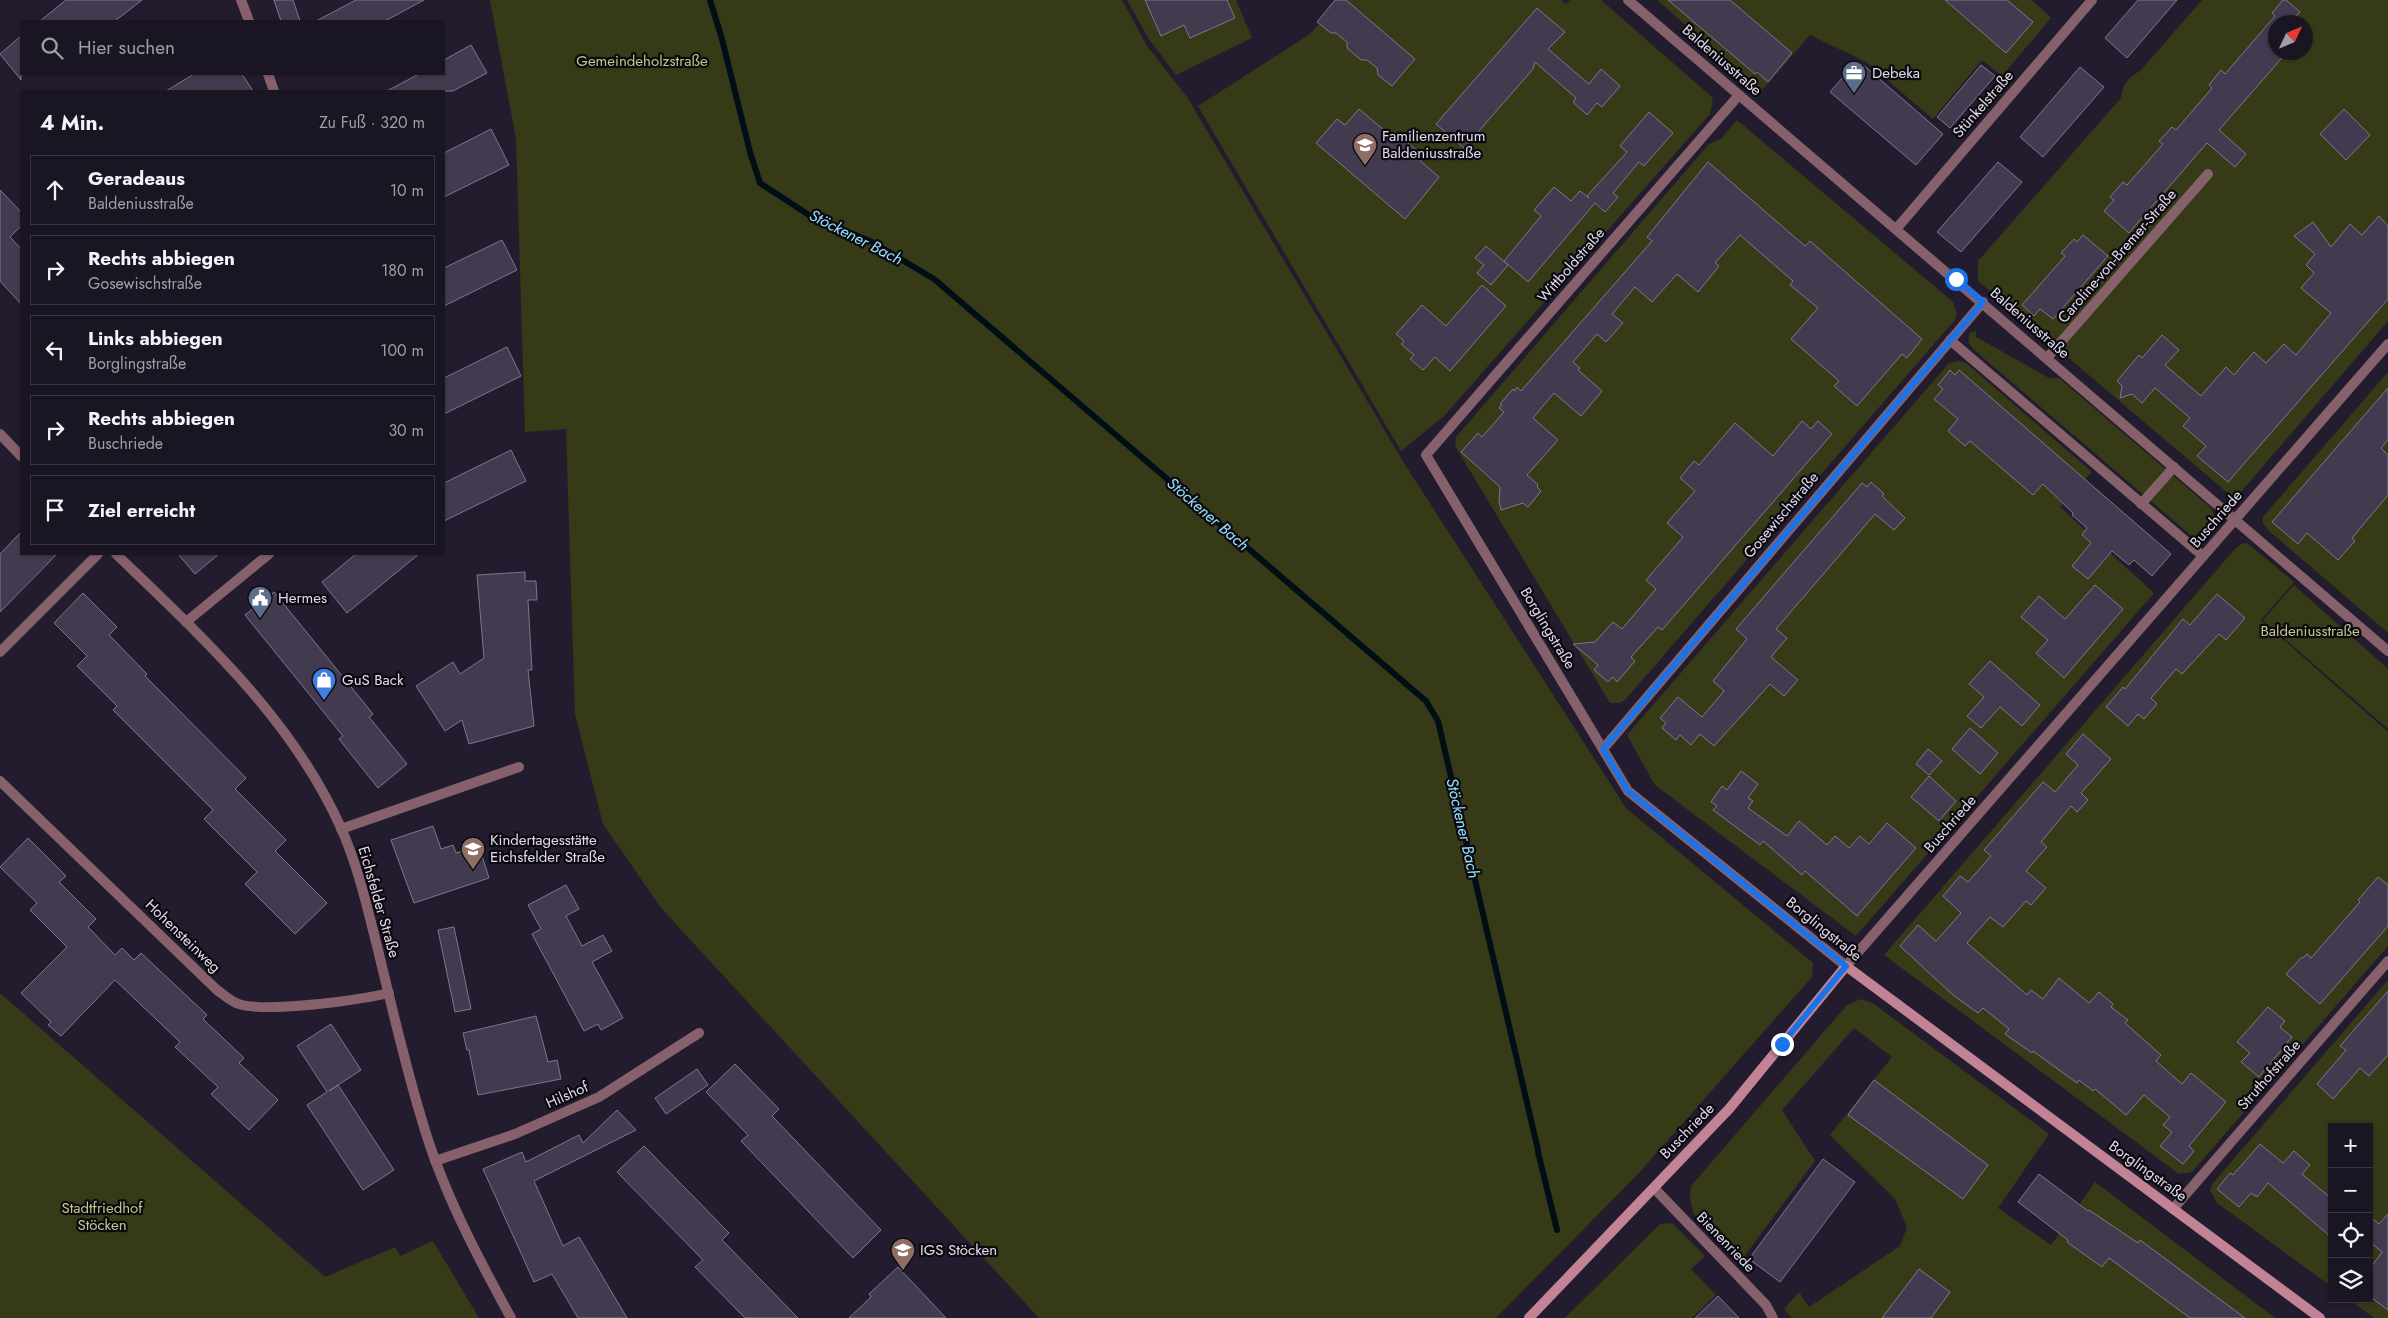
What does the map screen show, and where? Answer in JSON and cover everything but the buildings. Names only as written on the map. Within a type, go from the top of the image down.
[{"type":"street","points":[[241,0],[249,20]]},
{"type":"street","name":"Baldeniusstraße","points":[[1628,0],[1897,228],[2388,651]]},
{"type":"street","name":"Stünkelstraße","points":[[1897,228],[2092,0]]},
{"type":"street","points":[[268,75],[274,90]]},
{"type":"street","name":"Wittboldstraße","points":[[1426,455],[1738,95]]},
{"type":"street","name":"Caroline-von-Bremer-Straße","points":[[2047,358],[2208,174]]},
{"type":"street","name":"Gosewischstraße","points":[[1603,749],[1983,302]]},
{"type":"street","points":[[1950,340],[2203,556]]},
{"type":"street","name":"Buschriede","points":[[1529,1318],[1729,1109],[1846,966],[2388,344]]},
{"type":"street","points":[[0,434],[20,455]]},
{"type":"street","name":"Borglingstraße","points":[[1426,455],[1628,791],[1846,966],[2320,1318]]},
{"type":"street","points":[[2142,504],[2174,467]]},
{"type":"street","points":[[0,652],[97,555]]},
{"type":"street","name":"Eichsfelder Straße","points":[[117,555],[238,675],[282,727],[310,770],[341,829],[363,892],[421,1118],[435,1161],[477,1255],[511,1318]]},
{"type":"street","points":[[186,622],[268,555]]},
{"type":"street","points":[[341,829],[519,767]]},
{"type":"street","name":"Hohensteinweg","points":[[0,781],[217,990],[236,1003],[258,1008],[361,1000],[388,993]]},
{"type":"street","name":"Struthofstraße","points":[[2173,1209],[2388,962]]},
{"type":"street","name":"Hilshof","points":[[435,1161],[515,1134],[599,1097],[699,1034]]},
{"type":"street","name":"Bienenriede","points":[[1654,1188],[1766,1305],[1773,1318]]},
{"type":"green space","name":"Gemeindeholzstraße","points":[[490,0],[1122,0],[1147,46],[1187,97],[1404,463],[1626,808],[1813,963],[1812,977],[1638,1174],[1496,1318],[1039,1318],[661,908],[603,824],[575,714],[566,429],[525,432],[516,139]]},
{"type":"green space","points":[[1127,0],[1236,0],[1252,38],[1176,75],[1149,39]]},
{"type":"green space","points":[[1341,0],[1561,0],[1566,4],[1570,0],[1601,0],[1713,98],[1710,114],[1444,416],[1401,451],[1198,106],[1310,34]]},
{"type":"green space","points":[[1657,0],[2032,0],[2051,18],[2002,76],[1982,60],[1933,119],[1866,62],[1810,35],[1761,91]]},
{"type":"green space","points":[[2202,0],[2388,0],[2388,321],[2240,493],[2230,495],[1978,281],[1978,261],[2121,98],[2124,86],[2140,71]]},
{"type":"green space","points":[[1737,120],[1953,302],[1957,314],[1954,321],[1625,700],[1620,703],[1610,703],[1455,446],[1456,437],[1709,144],[1721,139]]},
{"type":"green space","points":[[1976,331],[1976,337],[2049,378],[2059,378],[2212,509],[2216,521],[2202,538],[2194,538],[1973,349],[1968,342],[1970,332]]},
{"type":"green space","points":[[1958,361],[1966,363],[2092,472],[2060,507],[2154,593],[1856,936],[1655,785],[1627,735],[1949,363]]},
{"type":"green space","points":[[2388,372],[2388,633],[2269,531],[2263,523],[2263,517]]},
{"type":"green space","points":[[2247,543],[2294,582],[2261,620],[2388,732],[2388,946],[2192,1172],[2179,1174],[1884,955],[2234,550],[2241,544]]},
{"type":"green space","name":"Baldeniusstraße","points":[[2294,585],[2388,669],[2388,729],[2263,620]]},
{"type":"green space","points":[[2388,980],[2388,1318],[2374,1318],[2353,1303],[2373,1303],[2373,1123],[2328,1123],[2328,1284],[2217,1203],[2210,1190],[2213,1183]]},
{"type":"green space","name":"Stadtfriedhof Stöcken","points":[[0,993],[325,1277],[395,1247],[400,1256],[433,1241],[479,1318],[0,1318]]},
{"type":"green space","points":[[1861,999],[1874,1004],[2049,1134],[1998,1208],[2051,1245],[2095,1182],[2275,1318],[1792,1318],[1784,1309],[1799,1292],[1809,1307],[1900,1246],[1907,1227],[1895,1199],[1830,1135],[1892,1057],[1854,1028],[1782,1110],[1815,1161],[1740,1262],[1693,1213],[1690,1198],[1691,1186],[1847,1005]]},
{"type":"green space","points":[[1672,1223],[1705,1256],[1691,1269],[1716,1295],[1692,1318],[1565,1318],[1660,1224]]},
{"type":"waterway","name":"Stöckener Bach","points":[[710,0],[760,183],[812,217],[872,242],[934,279],[1426,701],[1438,721],[1538,1150]]},
{"type":"waterway","name":"Stöckener Bach","points":[[1538,1152],[1557,1230]]},
{"type":"place","name":"Debeka","points":[[1854,94]]},
{"type":"place","name":"Familienzentrum Baldeniusstraße","points":[[1365,166]]},
{"type":"place","name":"Hermes","points":[[260,619]]},
{"type":"place","name":"GuS Back","points":[[324,701]]},
{"type":"place","name":"Kindertagesstätte Eichsfelder Straße","points":[[473,870]]},
{"type":"place","name":"IGS Stöcken","points":[[903,1271]]},
{"type":"route","points":[[1782,1044],[1846,966],[1628,791],[1603,749],[1983,302],[1956,279]]}]
